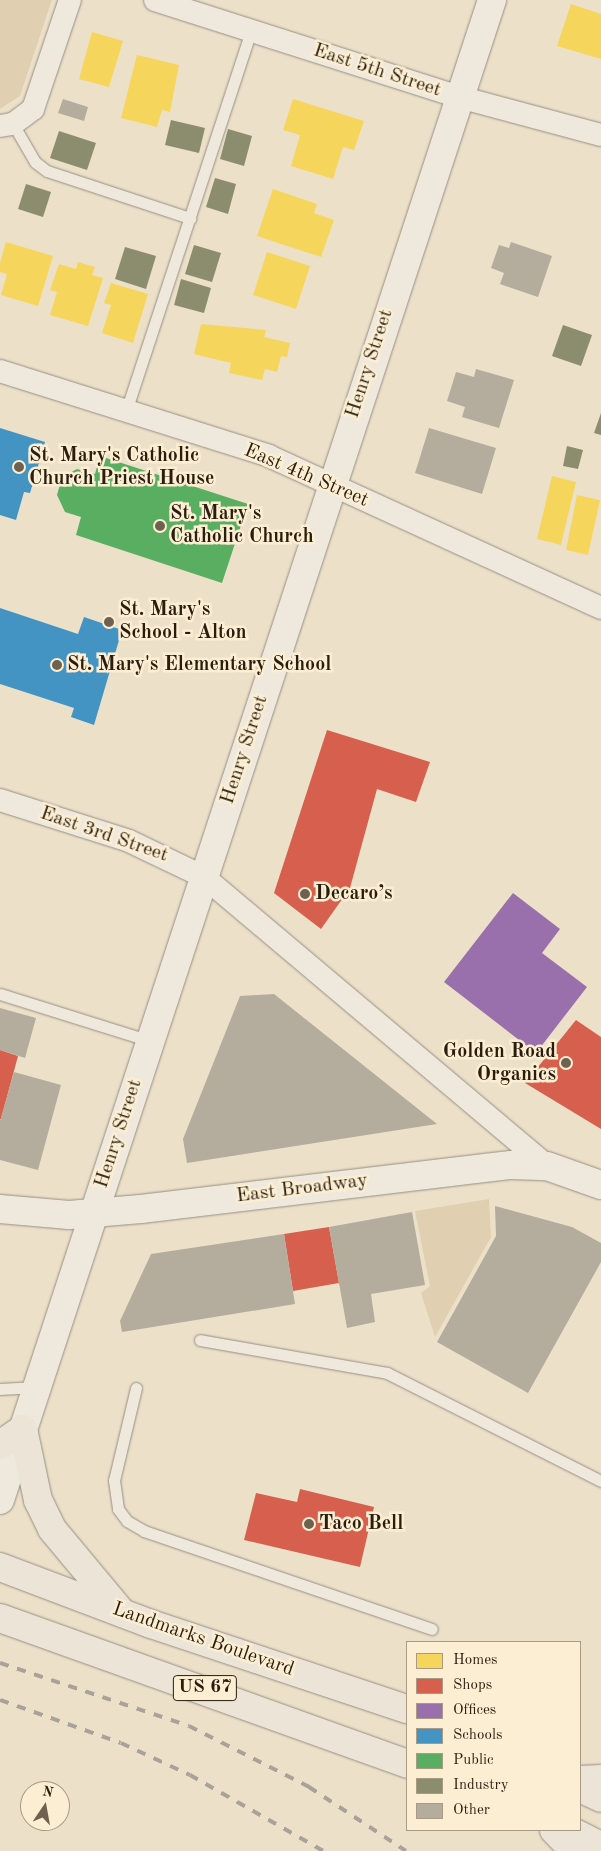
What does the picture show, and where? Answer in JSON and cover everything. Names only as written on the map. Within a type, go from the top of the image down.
[{"type":"main road","points":[[0,1445],[23,1429],[38,1500],[52,1529],[122,1613]]},
{"type":"main road","name":"Landmarks Boulevard","points":[[0,1567],[122,1613],[406,1709]]},
{"type":"main road","name":"US 67","points":[[0,1618],[406,1764]]},
{"type":"main road","points":[[581,1780],[601,1780]]},
{"type":"main road","points":[[581,1788],[601,1798]]},
{"type":"main road","points":[[555,1831],[574,1851]]},
{"type":"main road","points":[[571,1831],[601,1846]]},
{"type":"street","points":[[7,125],[32,109],[70,0]]},
{"type":"street","name":"East 5th Street","points":[[155,0],[459,97],[601,135]]},
{"type":"street","name":"Henry Street","points":[[0,1500],[330,486],[492,0]]},
{"type":"street","name":"East 4th Street","points":[[0,371],[269,456],[330,486],[601,608]]},
{"type":"street","name":"East 3rd Street","points":[[0,800],[129,841],[204,877],[547,1166]]},
{"type":"street","name":"East Broadway","points":[[0,1209],[93,1213],[449,1170],[547,1166],[601,1185]]},
{"type":"lane","points":[[126,411],[251,30]]},
{"type":"lane","points":[[7,125],[35,162],[47,171],[190,218]]},
{"type":"lane","points":[[0,994],[150,1041]]},
{"type":"lane","points":[[200,1340],[387,1373],[601,1481]]},
{"type":"lane","points":[[0,1389],[36,1387]]},
{"type":"lane","points":[[136,1388],[114,1480],[118,1509],[127,1521],[144,1531],[432,1629]]},
{"type":"shaded area","points":[[0,0],[52,0],[20,96],[0,109]]},
{"type":"shaded area","points":[[489,1199],[491,1237],[435,1337],[421,1293],[430,1286],[415,1211]]},
{"type":"building: Homes","points":[[571,4],[601,14],[601,59],[557,46]]},
{"type":"building: Homes","points":[[92,32],[123,41],[109,87],[79,79]]},
{"type":"building: Homes","points":[[137,55],[179,65],[170,112],[162,110],[157,127],[121,118]]},
{"type":"building: Homes","points":[[293,99],[364,121],[354,150],[343,147],[333,179],[291,166],[300,135],[283,130]]},
{"type":"building: Homes","points":[[273,189],[317,204],[314,213],[334,220],[321,257],[257,236]]},
{"type":"building: Homes","points":[[6,242],[53,256],[38,306],[1,295],[7,274],[0,272],[0,263]]},
{"type":"building: Homes","points":[[267,252],[310,266],[296,309],[253,295]]},
{"type":"building: Homes","points":[[78,262],[95,267],[92,275],[103,278],[88,326],[50,315],[57,292],[50,290],[59,264],[76,269]]},
{"type":"building: Homes","points":[[111,283],[148,294],[133,343],[102,333],[111,305],[104,303]]},
{"type":"building: Homes","points":[[201,324],[266,330],[264,337],[290,343],[287,357],[281,356],[277,372],[265,369],[262,380],[229,373],[231,363],[194,354]]},
{"type":"building: Homes","points":[[552,476],[576,482],[561,545],[537,539]]},
{"type":"building: Homes","points":[[577,495],[600,500],[588,555],[566,550]]},
{"type":"building: Shops","points":[[327,730],[430,762],[416,802],[377,789],[350,888],[321,929],[274,893]]},
{"type":"building: Shops","name":"Golden Road Organics","points":[[576,1020],[601,1037],[601,1129],[525,1083]]},
{"type":"building: Shops","points":[[0,1050],[18,1056],[1,1119],[0,1119]]},
{"type":"building: Shops","points":[[329,1227],[339,1283],[293,1291],[284,1234]]},
{"type":"building: Shops","name":"Taco Bell","points":[[300,1489],[374,1507],[360,1567],[244,1540],[256,1493],[297,1502]]},
{"type":"building: Offices","points":[[513,893],[560,929],[542,953],[587,987],[536,1053],[444,982]]},
{"type":"building: Schools","name":"St. Mary's Catholic Church Priest House","points":[[0,428],[45,442],[30,493],[24,492],[16,520],[0,515]]},
{"type":"building: Schools","name":"St. Mary's Elementary School","points":[[0,608],[78,634],[84,617],[122,630],[94,725],[71,717],[74,708],[0,684]]},
{"type":"building: Public","name":"St. Mary's Catholic Church","points":[[100,456],[248,504],[222,583],[76,535],[81,517],[65,512],[57,495],[62,477],[77,469],[95,474]]},
{"type":"building: Industry","points":[[171,120],[205,128],[199,153],[165,145]]},
{"type":"building: Industry","points":[[228,129],[252,136],[244,166],[220,159]]},
{"type":"building: Industry","points":[[59,131],[96,143],[87,170],[50,158]]},
{"type":"building: Industry","points":[[215,178],[236,184],[228,214],[206,207]]},
{"type":"building: Industry","points":[[26,184],[51,192],[43,217],[18,209]]},
{"type":"building: Industry","points":[[194,245],[221,253],[212,282],[185,274]]},
{"type":"building: Industry","points":[[125,247],[156,256],[146,289],[115,279]]},
{"type":"building: Industry","points":[[181,279],[211,288],[204,313],[174,305]]},
{"type":"building: Industry","points":[[563,325],[592,335],[581,366],[552,356]]},
{"type":"building: Industry","points":[[601,413],[601,435],[594,433]]},
{"type":"building: Industry","points":[[567,446],[583,450],[578,469],[563,466]]},
{"type":"building: Other","points":[[63,99],[88,107],[84,121],[58,113]]},
{"type":"building: Other","points":[[511,242],[552,256],[538,297],[500,284],[504,273],[491,268],[499,245],[509,248]]},
{"type":"building: Other","points":[[476,369],[514,380],[499,428],[462,417],[465,407],[447,401],[456,372],[474,377]]},
{"type":"building: Other","points":[[429,428],[496,448],[482,494],[415,473]]},
{"type":"building: Other","points":[[274,994],[437,1124],[187,1163],[183,1139],[240,996]]},
{"type":"building: Other","points":[[0,1008],[36,1018],[25,1058],[0,1050]]},
{"type":"building: Other","points":[[14,1072],[61,1085],[38,1170],[0,1160],[0,1121]]},
{"type":"building: Other","points":[[495,1206],[572,1227],[601,1243],[601,1262],[528,1393],[437,1342],[496,1236]]},
{"type":"building: Other","points":[[412,1212],[425,1285],[371,1294],[375,1322],[347,1328],[329,1227]]},
{"type":"building: Other","points":[[284,1234],[295,1304],[122,1332],[120,1321],[151,1254]]},
{"type":"railway","points":[[0,1663],[189,1726],[309,1787],[406,1851]]},
{"type":"railway","points":[[0,1700],[121,1743],[190,1775],[323,1851]]},
{"type":"place","name":"St. Mary's Catholic Church Priest House","points":[[19,467]]},
{"type":"place","name":"St. Mary's Catholic Church","points":[[160,526]]},
{"type":"place","name":"St. Mary's School - Alton","points":[[109,622]]},
{"type":"place","name":"St. Mary's Elementary School","points":[[57,665]]},
{"type":"place","name":"Decaro’s","points":[[305,894]]},
{"type":"place","name":"Golden Road Organics","points":[[566,1063]]},
{"type":"place","name":"Taco Bell","points":[[309,1524]]}]
